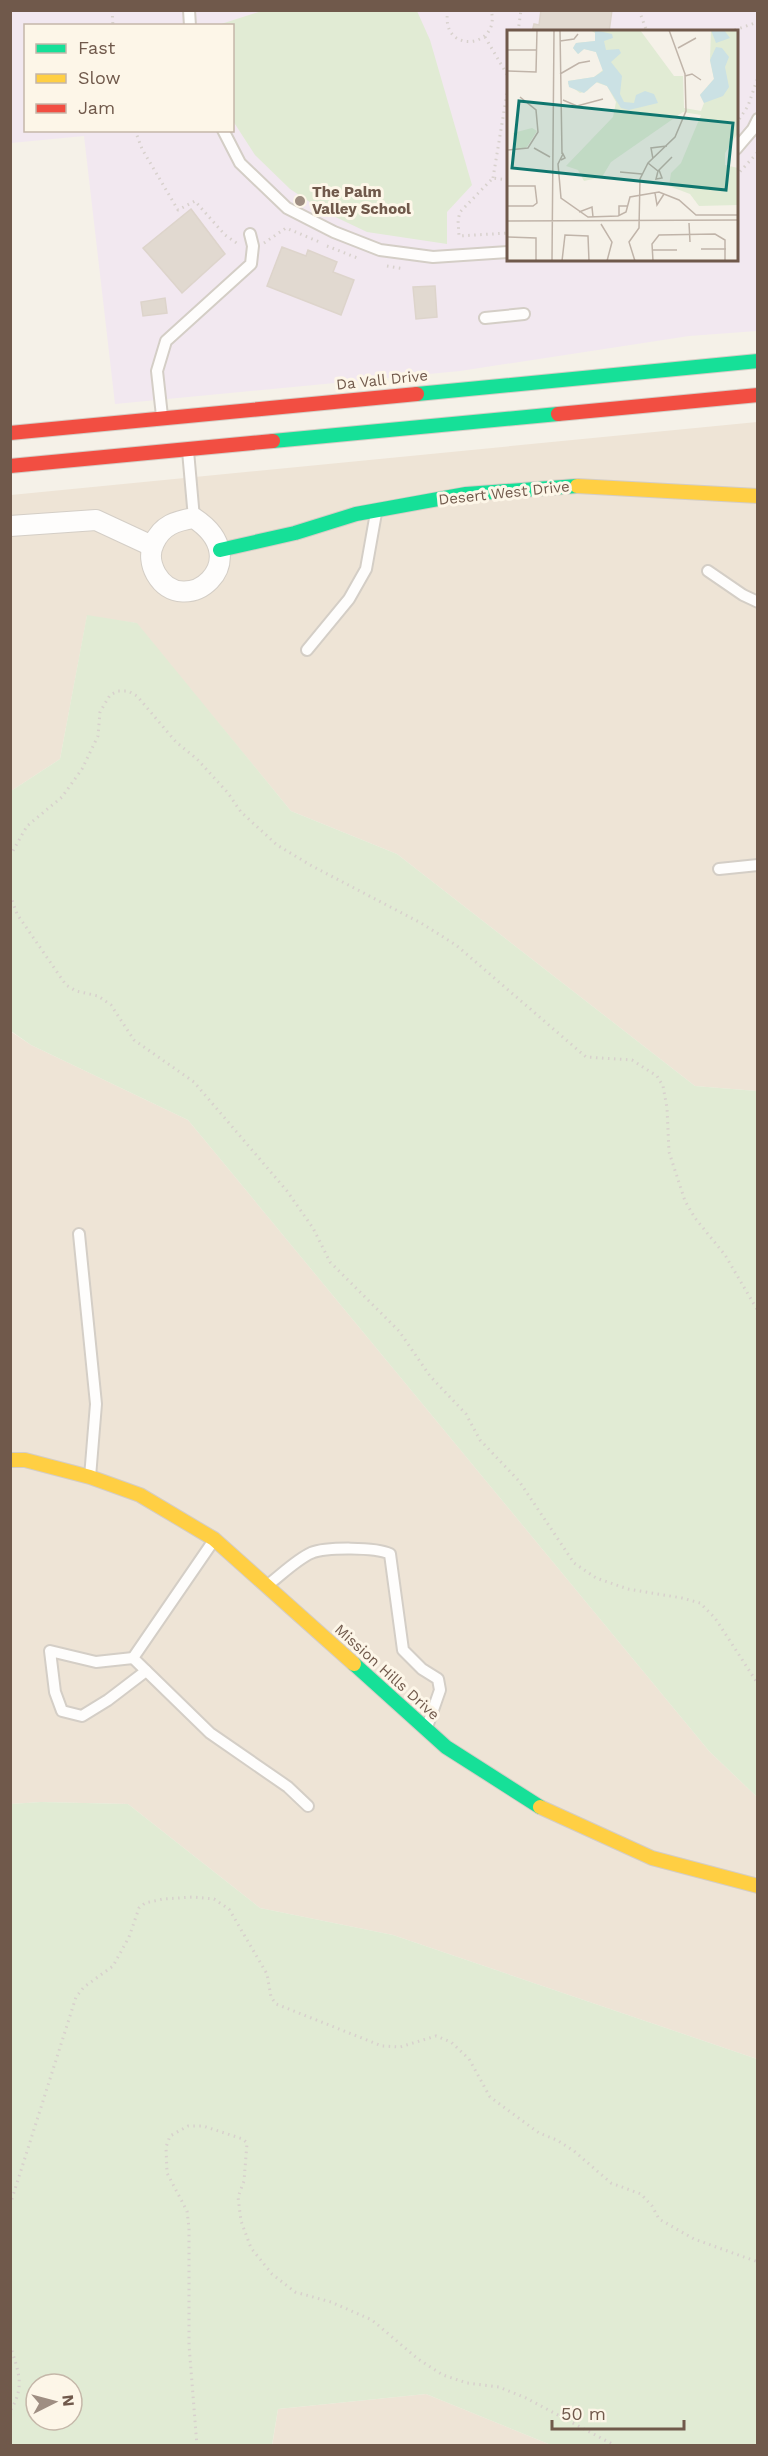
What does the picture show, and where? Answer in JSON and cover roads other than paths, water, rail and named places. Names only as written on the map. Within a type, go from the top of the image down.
[{"type":"main road","name":"Da Vall Drive","points":[[10,433],[758,361]]},
{"type":"main road","points":[[10,466],[758,395]]},
{"type":"main road","name":"Desert West Drive","points":[[220,550],[295,533],[356,514],[466,494],[589,485],[758,496]]},
{"type":"main road","name":"Mission Hills Drive","points":[[10,1460],[25,1460],[90,1477],[140,1495],[214,1539],[446,1748],[546,1811],[652,1858],[758,1886]]},
{"type":"street","points":[[194,518],[216,539],[221,562],[210,582],[201,588],[178,591],[159,579],[153,569],[152,546],[157,536],[173,521],[194,518]]},
{"type":"street","points":[[10,526],[96,520],[152,546]]},
{"type":"lane","points":[[738,147],[753,129],[758,119]]},
{"type":"lane","points":[[224,132],[240,163],[287,208],[334,232],[380,250],[433,257],[507,252]]},
{"type":"lane","points":[[162,418],[158,371],[166,341],[251,264],[253,246],[250,234]]},
{"type":"lane","points":[[485,318],[524,314]]},
{"type":"lane","points":[[188,448],[194,518]]},
{"type":"lane","points":[[308,650],[349,599],[366,570],[377,510]]},
{"type":"lane","points":[[708,571],[743,595],[758,602]]},
{"type":"lane","points":[[719,869],[758,865]]},
{"type":"lane","points":[[79,1234],[96,1404],[90,1477]]},
{"type":"lane","points":[[146,1671],[108,1700],[82,1716],[62,1711],[55,1692],[50,1651],[96,1662],[133,1658],[214,1539]]},
{"type":"lane","points":[[266,1586],[311,1553],[362,1548],[383,1550],[390,1554],[403,1650],[422,1669],[438,1679],[440,1690],[426,1729]]},
{"type":"lane","points":[[133,1658],[210,1733],[288,1787],[308,1806]]},
{"type":"place","name":"The Palm Valley School","points":[[300,201]]}]
